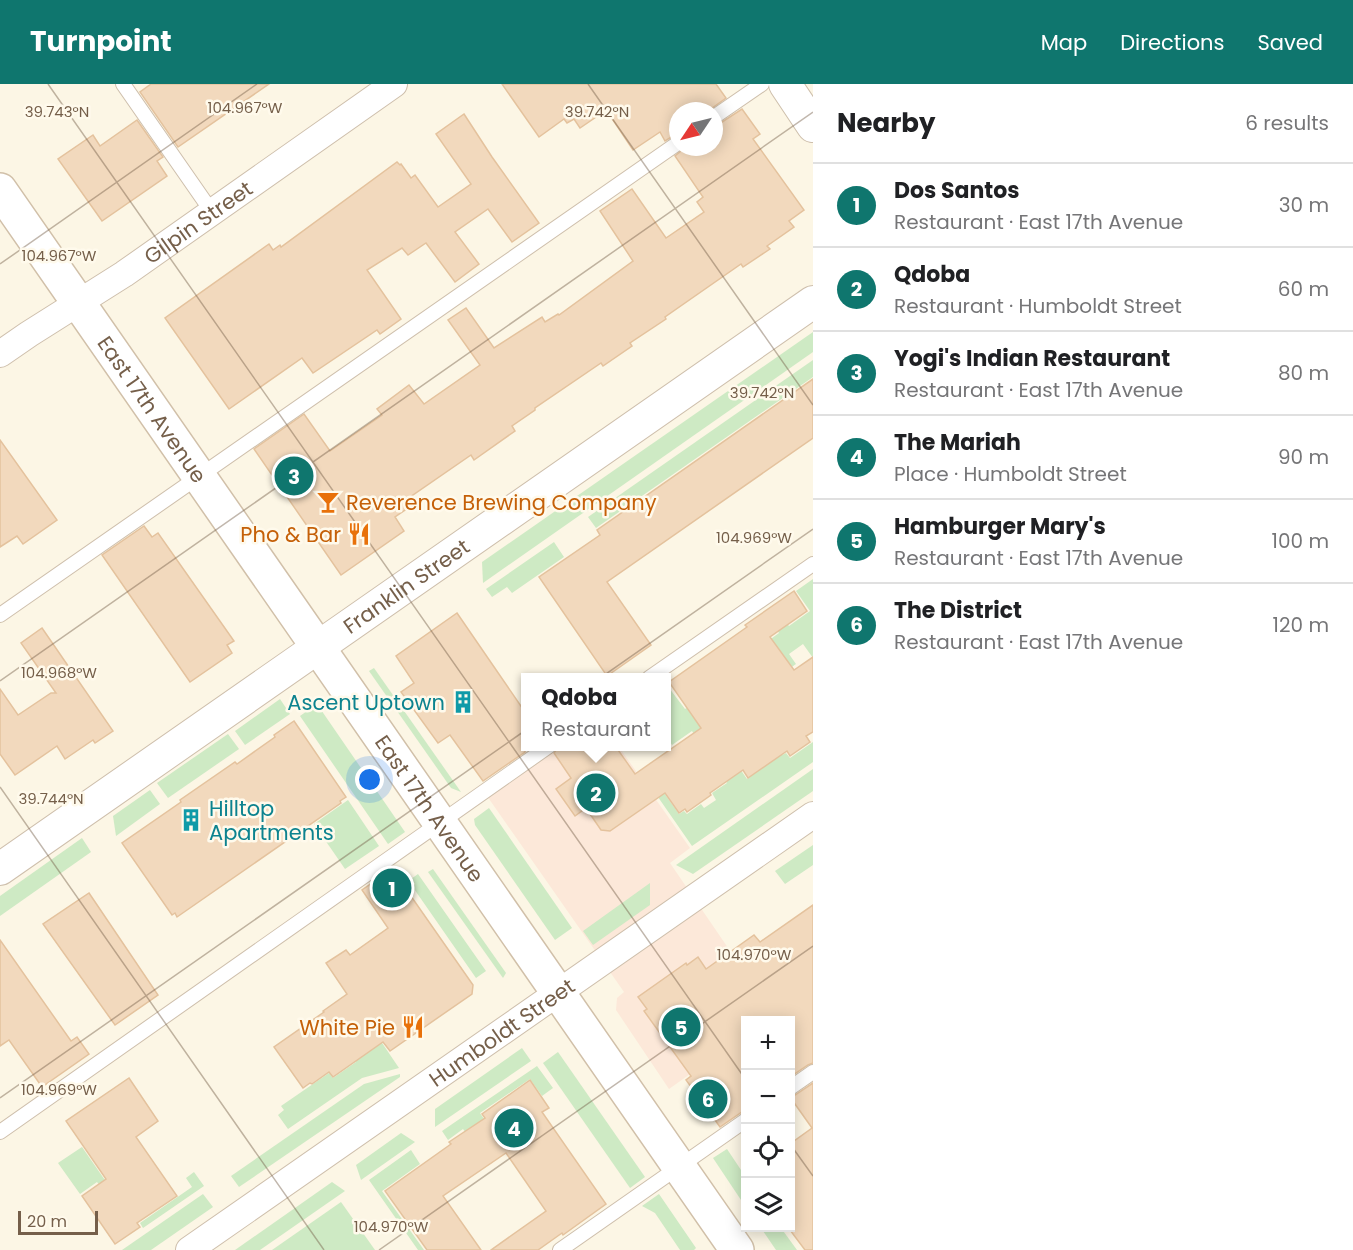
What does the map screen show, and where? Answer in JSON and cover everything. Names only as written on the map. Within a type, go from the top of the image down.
[{"type":"main road","name":"East 17th Avenue","points":[[0,190],[737,1250]]},
{"type":"street","name":"Gilpin Street","points":[[0,354],[124,274],[394,84]]},
{"type":"street","points":[[785,84],[813,126]]},
{"type":"street","name":"Franklin Street","points":[[0,869],[813,302]]},
{"type":"street","name":"Humboldt Street","points":[[189,1250],[813,815]]},
{"type":"lane","points":[[123,84],[212,212]]},
{"type":"lane","points":[[723,111],[762,84]]},
{"type":"lane","points":[[0,615],[669,148]]},
{"type":"lane","points":[[656,673],[813,564]]},
{"type":"lane","points":[[0,1132],[543,751]]},
{"type":"lane","points":[[795,1085],[813,1072]]},
{"type":"lane","points":[[560,1250],[741,1123]]},
{"type":"shaded area","points":[[552,751],[622,751],[690,848],[670,863],[774,1015],[741,1016],[741,1038],[669,1089],[616,1010],[617,998],[624,992],[487,796]]},
{"type":"green space","points":[[813,332],[813,352],[483,583],[482,562]]},
{"type":"green space","points":[[813,360],[813,377],[596,528],[588,517]]},
{"type":"green space","points":[[554,542],[564,557],[512,593],[507,587],[492,597],[486,589]]},
{"type":"green space","points":[[813,579],[813,658],[803,644],[789,654],[796,664],[772,681],[758,648],[779,633],[765,612],[774,606],[789,626],[810,611],[796,591]]},
{"type":"green space","points":[[374,668],[461,792],[451,788],[369,671]]},
{"type":"green space","points":[[671,691],[685,709],[701,699],[717,721],[696,737],[692,731],[672,745]]},
{"type":"green space","points":[[280,699],[290,714],[245,745],[235,731]]},
{"type":"green space","points":[[317,704],[405,832],[388,844],[300,716]]},
{"type":"green space","points":[[228,734],[239,749],[168,798],[157,783]]},
{"type":"green space","points":[[773,742],[782,755],[786,753],[790,758],[813,742],[813,762],[692,846],[651,787],[657,783],[679,814],[684,811],[687,814],[701,804],[704,808],[716,800],[712,793],[727,783],[700,744],[722,743],[747,779],[761,769],[757,763]]},
{"type":"green space","points":[[813,769],[813,791],[693,874],[676,865]]},
{"type":"green space","points":[[150,790],[160,804],[116,836],[113,816]]},
{"type":"green space","points":[[348,800],[379,846],[345,869],[314,824]]},
{"type":"green space","points":[[489,808],[572,928],[555,940],[475,825],[474,819]]},
{"type":"green space","points":[[82,838],[91,852],[0,916],[0,896]]},
{"type":"green space","points":[[813,845],[813,865],[785,884],[775,871]]},
{"type":"green space","points":[[433,869],[506,973],[503,978],[428,872]]},
{"type":"green space","points":[[418,874],[486,971],[476,978],[412,886],[415,884],[411,879]]},
{"type":"green space","points":[[650,883],[650,905],[593,945],[583,931]]},
{"type":"green space","points":[[380,1040],[399,1068],[362,1078],[288,1129],[278,1115],[284,1110],[281,1106],[329,1073],[333,1078],[356,1062],[354,1058]]},
{"type":"green space","points":[[522,1048],[531,1061],[435,1127],[435,1109]]},
{"type":"green space","points":[[558,1052],[645,1177],[630,1188],[543,1063]]},
{"type":"green space","points":[[537,1066],[553,1088],[542,1096],[530,1079],[480,1113],[484,1119],[466,1133],[463,1129],[448,1140],[442,1131]]},
{"type":"green space","points":[[400,1074],[400,1077],[239,1187],[231,1176],[364,1084]]},
{"type":"green space","points":[[401,1133],[415,1142],[361,1180],[356,1165]]},
{"type":"green space","points":[[82,1147],[109,1186],[103,1190],[97,1182],[80,1194],[58,1163]]},
{"type":"green space","points":[[727,1149],[741,1170],[741,1200],[713,1158]]},
{"type":"green space","points":[[411,1150],[420,1164],[382,1191],[424,1250],[418,1250],[369,1180]]},
{"type":"green space","points":[[194,1172],[204,1186],[143,1228],[140,1223],[192,1187],[186,1178]]},
{"type":"green space","points":[[332,1182],[345,1191],[260,1250],[235,1250]]},
{"type":"green space","points":[[203,1194],[213,1207],[151,1250],[122,1250]]},
{"type":"green space","points":[[659,1194],[696,1248],[694,1250],[680,1250],[655,1213],[642,1206]]},
{"type":"green space","points":[[341,1202],[375,1250],[272,1250]]},
{"type":"green space","points":[[764,1232],[784,1232],[797,1250],[776,1250]]},
{"type":"building","points":[[151,84],[269,84],[178,147],[140,92]]},
{"type":"building","points":[[502,84],[716,84],[726,98],[720,102],[669,102],[669,138],[665,141],[660,132],[633,150],[605,111],[580,128],[574,119],[567,123],[564,119],[539,137]]},
{"type":"building","points":[[742,109],[760,134],[753,139],[804,210],[789,221],[794,227],[767,246],[770,249],[743,267],[741,264],[665,317],[666,319],[630,343],[632,346],[603,366],[601,363],[535,408],[512,426],[515,431],[474,460],[471,455],[403,502],[408,508],[395,517],[404,531],[341,575],[254,449],[304,414],[330,451],[382,415],[377,409],[409,385],[424,404],[480,365],[448,320],[466,308],[494,348],[542,317],[545,322],[559,315],[633,261],[600,211],[632,189],[666,238],[704,212],[697,202],[703,197],[675,156],[723,156],[723,121]]},
{"type":"building","points":[[464,114],[539,223],[512,242],[488,209],[455,232],[479,264],[455,282],[426,243],[408,255],[402,248],[367,270],[401,319],[380,334],[377,330],[313,373],[302,358],[229,409],[165,318],[269,244],[273,250],[280,245],[281,247],[397,162],[411,178],[415,175],[438,207],[471,184],[436,134]]},
{"type":"building","points":[[137,120],[163,157],[157,161],[167,176],[102,221],[58,159],[93,135],[100,146]]},
{"type":"building","points":[[813,379],[813,438],[607,582],[651,645],[611,673],[605,673],[539,577],[600,535],[597,530]]},
{"type":"building","points":[[0,440],[57,520],[23,544],[17,536],[0,547]]},
{"type":"building","points":[[144,526],[152,537],[158,533],[234,641],[227,645],[232,653],[190,682],[102,555]]},
{"type":"building","points":[[794,591],[807,611],[770,637],[794,670],[813,657],[813,732],[806,736],[810,742],[790,756],[787,751],[748,778],[743,770],[687,812],[685,809],[679,813],[665,793],[610,831],[601,830],[586,808],[575,816],[556,789],[571,778],[554,753],[555,751],[619,751],[635,774],[671,751],[701,728],[671,685],[671,681],[747,627],[745,625]]},
{"type":"building","name":"Ascent Uptown","points":[[457,613],[521,706],[521,751],[525,752],[483,781],[450,735],[438,743],[401,692],[414,683],[396,656]]},
{"type":"building","points":[[42,628],[113,731],[95,743],[93,740],[65,759],[57,746],[15,775],[0,754],[0,689],[18,715],[51,693],[56,693],[21,643]]},
{"type":"building","name":"Hilltop Apartments","points":[[294,721],[346,797],[340,801],[341,803],[177,917],[175,913],[172,915],[122,843],[235,762],[237,764]]},
{"type":"building","points":[[392,869],[473,985],[472,994],[390,1051],[383,1042],[333,1077],[329,1072],[303,1088],[274,1047],[347,994],[326,963],[346,950],[350,955],[388,928],[362,890]]},
{"type":"building","points":[[89,893],[158,995],[115,1025],[43,924]]},
{"type":"building","points":[[813,905],[813,1063],[795,1074],[795,1016],[741,1016],[741,1112],[720,1127],[686,1080],[691,1076],[644,1011],[647,1009],[638,997],[698,957],[706,969],[754,935],[760,942]]},
{"type":"building","points":[[0,940],[71,1041],[77,1037],[89,1054],[42,1087],[9,1040],[0,1046]]},
{"type":"building","points":[[129,1078],[158,1121],[136,1137],[177,1196],[137,1223],[140,1227],[115,1244],[82,1196],[106,1179],[66,1121]]},
{"type":"building","points":[[530,1080],[549,1108],[542,1112],[606,1204],[538,1250],[491,1250],[546,1211],[506,1153],[443,1196],[481,1250],[427,1250],[385,1191],[451,1144],[449,1142],[485,1118],[482,1114]]},
{"type":"building","points":[[813,1083],[813,1250],[805,1250],[792,1232],[795,1232],[795,1140],[812,1128],[795,1104],[795,1095]]},
{"type":"place","name":"Yogi's Indian Restaurant","points":[[294,476]]},
{"type":"place","name":"Reverence Brewing Company","points":[[328,502]]},
{"type":"place","name":"Pho & Bar","points":[[359,534]]},
{"type":"place","name":"Ascent Uptown","points":[[463,702]]},
{"type":"place","name":"Qdoba","points":[[596,793]]},
{"type":"place","name":"Hilltop Apartments","points":[[191,820]]},
{"type":"place","name":"Dos Santos","points":[[392,888]]},
{"type":"place","name":"White Pie","points":[[413,1027]]},
{"type":"place","name":"Hamburger Mary's","points":[[681,1027]]},
{"type":"place","name":"The District","points":[[708,1099]]},
{"type":"place","name":"The Mariah","points":[[514,1128]]}]
